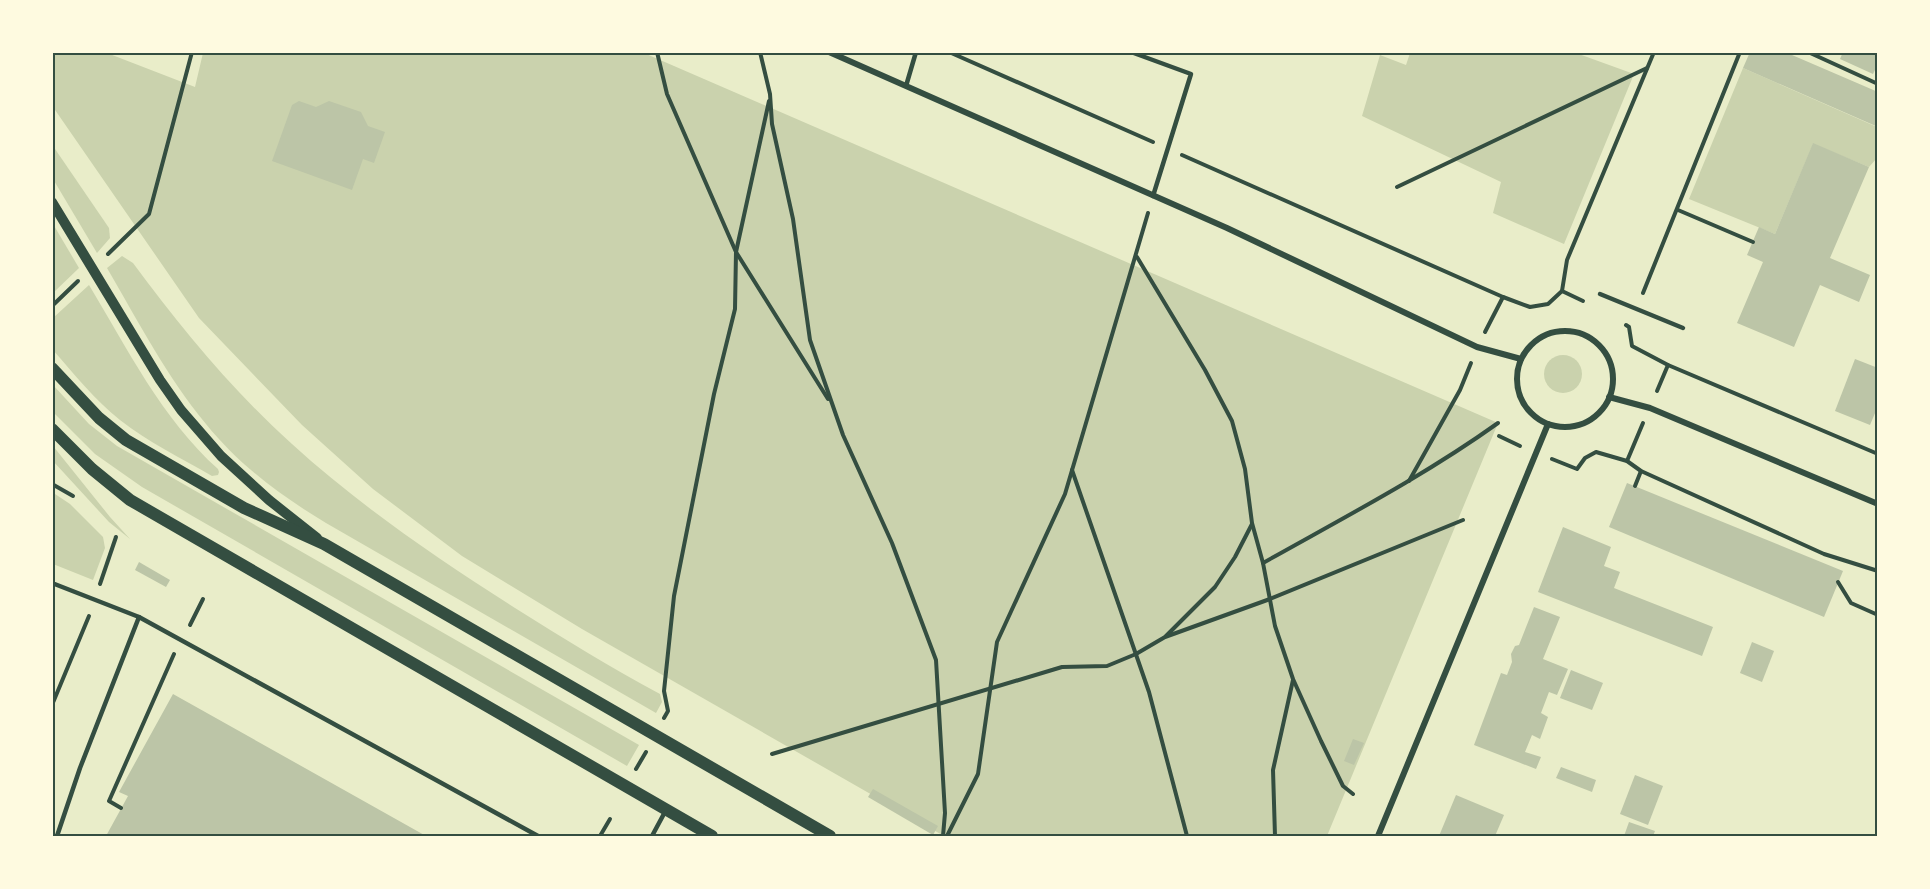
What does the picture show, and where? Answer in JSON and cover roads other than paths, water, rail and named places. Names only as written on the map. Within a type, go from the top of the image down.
[{"type":"main road","points":[[52,368],[99,418],[126,440],[244,508],[324,544],[830,837]]},
{"type":"main road","points":[[52,429],[85,463],[130,500],[712,837]]},
{"type":"street","points":[[829,52],[1227,228],[1477,347],[1521,360]]},
{"type":"street","points":[[52,202],[160,380],[181,410],[230,464],[269,500],[324,544]]},
{"type":"street","points":[[1564,332],[1586,336],[1604,352],[1610,362],[1612,386],[1609,398],[1603,408],[1584,424],[1566,427],[1548,424],[1529,411],[1523,402],[1517,381],[1521,360],[1534,343],[1554,333],[1564,332]]},
{"type":"street","points":[[1609,398],[1650,408],[1878,504]]},
{"type":"street","points":[[1378,837],[1548,424]]},
{"type":"lane","points":[[906,86],[916,52]]},
{"type":"lane","points":[[1131,52],[1191,74],[1166,148],[1153,196]]},
{"type":"lane","points":[[1600,294],[1683,328]]},
{"type":"lane","points":[[52,583],[139,617],[538,837]]},
{"type":"lane","points":[[57,837],[80,768],[139,617]]},
{"type":"lane","points":[[652,837],[666,810]]}]
